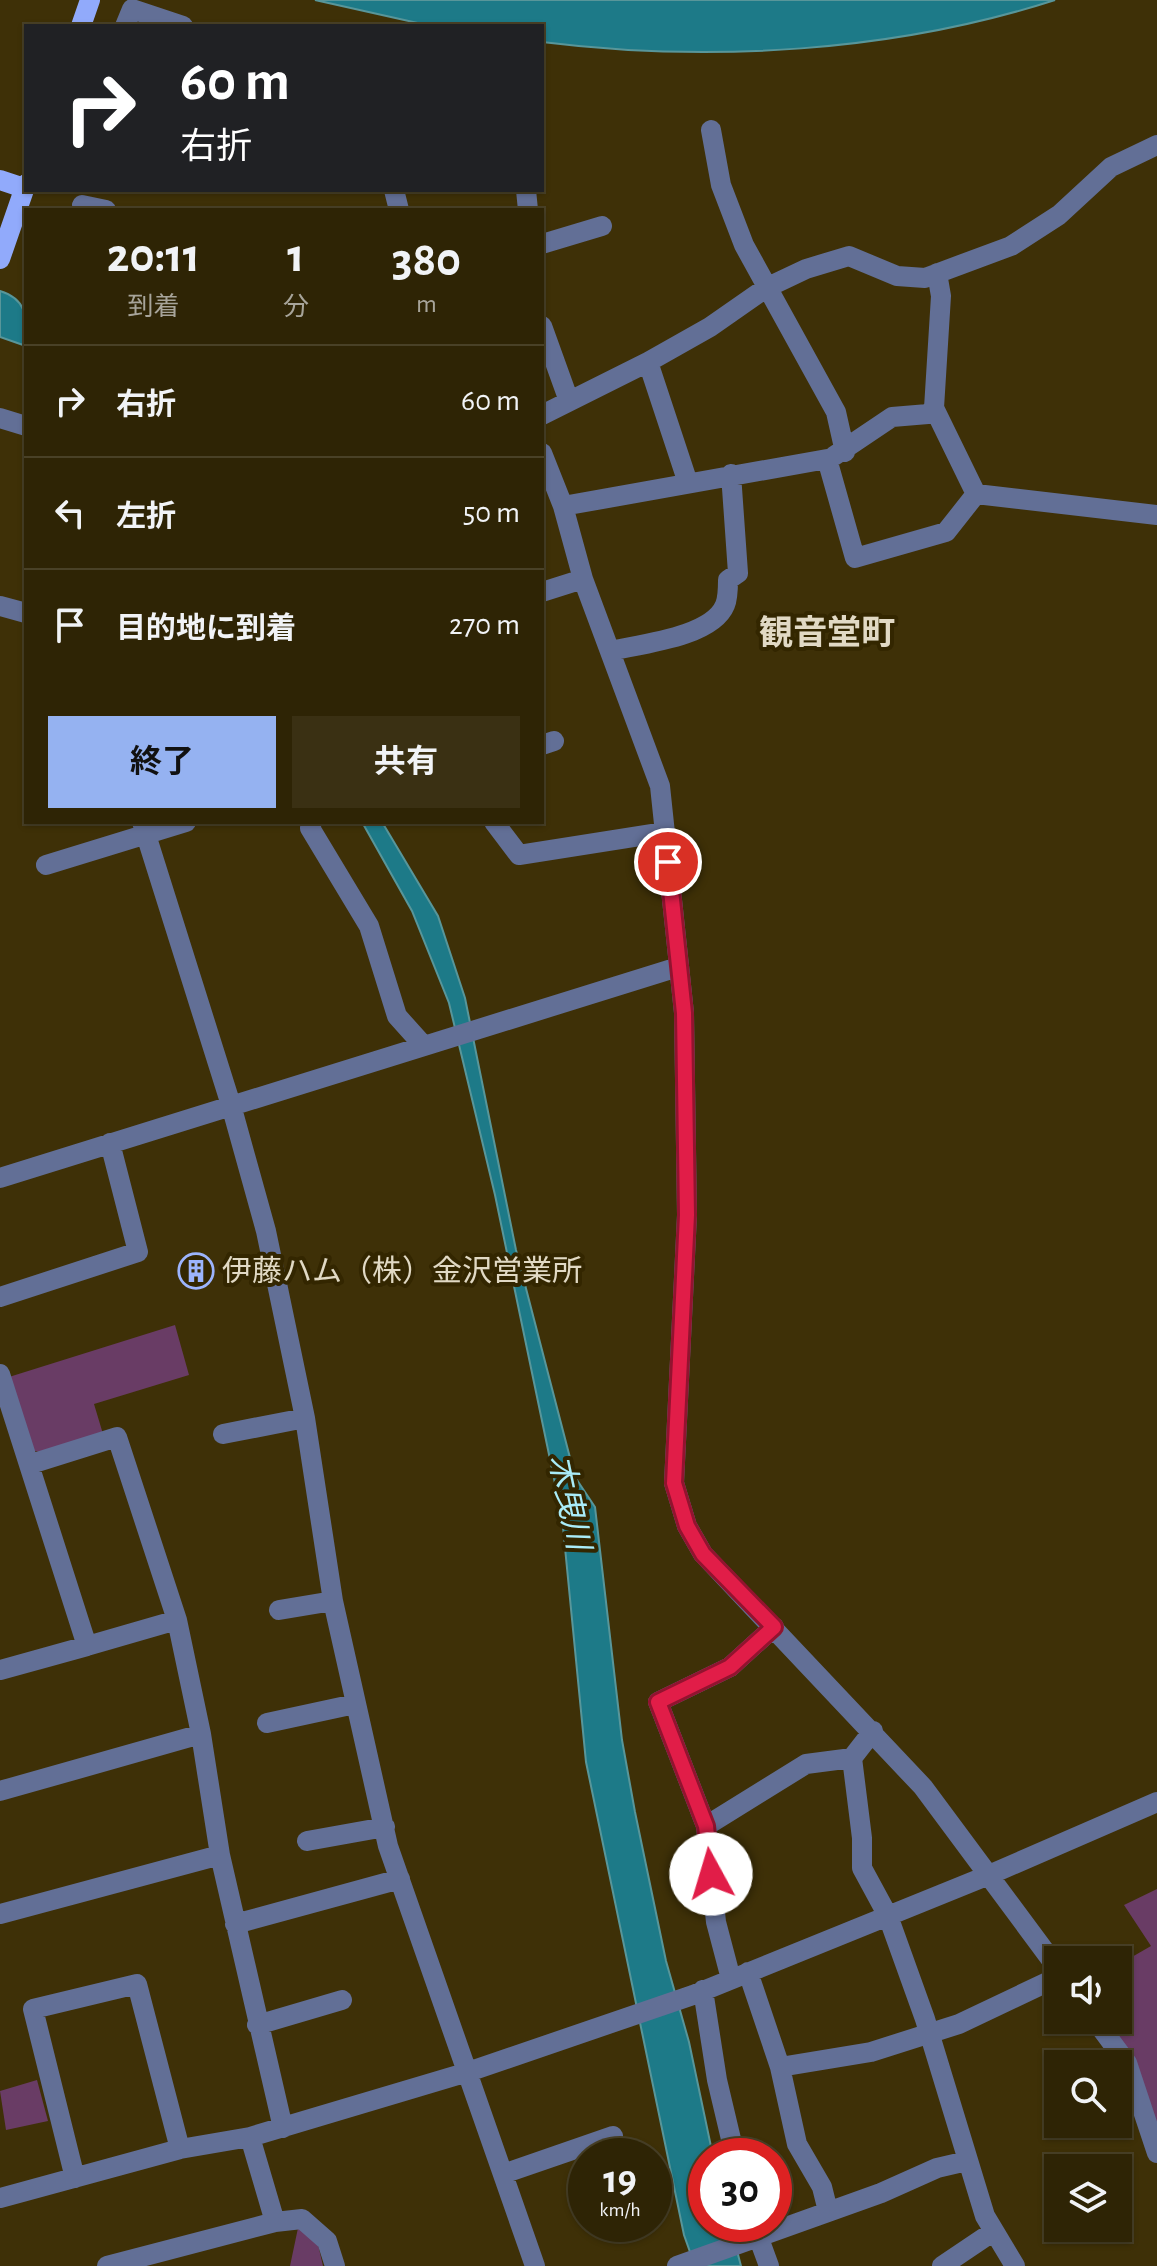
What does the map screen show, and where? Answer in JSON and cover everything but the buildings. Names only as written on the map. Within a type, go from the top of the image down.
[{"type":"main road","points":[[82,24],[90,0]]},
{"type":"main road","points":[[0,180],[24,186]]},
{"type":"main road","points":[[0,259],[24,189]]},
{"type":"street","points":[[126,24],[132,9],[177,24]]},
{"type":"street","points":[[711,130],[721,185],[766,288],[836,412],[836,456],[855,558],[946,532],[976,494]]},
{"type":"street","points":[[544,414],[648,362],[710,327],[766,288],[806,269],[849,256],[897,276],[925,278],[1011,246],[1059,215],[1111,167],[1157,145]]},
{"type":"street","points":[[544,243],[602,226]]},
{"type":"street","points":[[937,273],[941,296],[934,408],[976,494]]},
{"type":"street","points":[[544,332],[569,401]]},
{"type":"street","points":[[648,362],[688,483]]},
{"type":"street","points":[[563,506],[836,456],[892,417],[928,414],[934,408]]},
{"type":"street","points":[[0,418],[24,425]]},
{"type":"street","points":[[544,458],[563,506],[583,579],[660,786],[684,1013],[687,1215],[674,1483],[687,1526],[703,1554],[923,1787],[1044,1950]]},
{"type":"street","points":[[610,651],[701,629],[715,621],[726,604],[728,580],[738,573],[731,474]]},
{"type":"street","points":[[976,494],[1157,515]]},
{"type":"street","points":[[544,591],[583,579]]},
{"type":"street","points":[[0,606],[24,612]]},
{"type":"street","points":[[46,865],[144,828],[172,824]]},
{"type":"street","points":[[311,824],[310,828],[369,926],[397,1016],[423,1045]]},
{"type":"street","points":[[496,824],[519,855],[665,832]]},
{"type":"street","points":[[144,828],[231,1105],[266,1231],[305,1418],[333,1601],[385,1827],[400,1879],[535,2266]]},
{"type":"street","points":[[1,1173],[110,1143],[678,967]]},
{"type":"street","points":[[0,1297],[138,1252],[110,1143]]},
{"type":"street","points":[[0,1374],[87,1646]]},
{"type":"street","points":[[223,1434],[305,1418]]},
{"type":"street","points":[[31,1464],[117,1437],[177,1620],[201,1734],[220,1855],[283,2128]]},
{"type":"street","points":[[279,1610],[333,1601]]},
{"type":"street","points":[[0,1670],[177,1620]]},
{"type":"street","points":[[774,1627],[730,1667],[658,1702],[706,1826],[716,1922],[780,2067],[797,2144],[822,2187],[828,2211]]},
{"type":"street","points":[[267,1723],[355,1704]]},
{"type":"street","points":[[706,1826],[806,1764],[852,1758],[873,1731]]},
{"type":"street","points":[[0,1791],[201,1734]]},
{"type":"street","points":[[852,1758],[862,1838],[862,1868],[888,1916],[929,2034],[985,2216],[1015,2266]]},
{"type":"street","points":[[0,2198],[180,2149],[250,2137],[468,2072],[740,1976],[989,1875],[1157,1802]]},
{"type":"street","points":[[307,1841],[385,1827]]},
{"type":"street","points":[[0,1914],[220,1855]]},
{"type":"street","points":[[235,1924],[400,1879]]},
{"type":"street","points":[[75,2178],[33,2009],[137,1984],[180,2149]]},
{"type":"street","points":[[780,2067],[871,2052],[929,2034],[959,2024],[1044,1984]]},
{"type":"street","points":[[698,1992],[731,2138]]},
{"type":"street","points":[[257,2025],[342,2000]]},
{"type":"street","points":[[1105,2034],[1127,2063],[1157,2153]]},
{"type":"street","points":[[503,2174],[613,2136]]},
{"type":"street","points":[[250,2137],[275,2222]]},
{"type":"street","points":[[792,2220],[881,2193],[937,2168],[967,2161]]},
{"type":"street","points":[[107,2266],[275,2222],[302,2219],[327,2241],[335,2266]]},
{"type":"street","points":[[942,2266],[994,2231]]},
{"type":"street","points":[[677,2266],[729,2242]]},
{"type":"street","points":[[760,2242],[769,2266]]},
{"type":"shaded area","points":[[175,1325],[189,1375],[94,1404],[103,1434],[39,1452],[31,1450],[9,1377]]},
{"type":"shaded area","points":[[1157,1889],[1157,2127],[1132,2076],[1132,2050],[1120,2050],[1112,2034],[1132,2034],[1132,1957],[1151,1946],[1124,1905]]},
{"type":"shaded area","points":[[37,2080],[48,2121],[6,2130],[0,2091]]},
{"type":"shaded area","points":[[298,2228],[317,2240],[323,2266],[290,2266]]},
{"type":"water","points":[[315,0],[1055,0],[994,18],[866,42],[736,52],[670,52],[544,42],[544,24],[422,24]]},
{"type":"water","points":[[0,291],[21,305],[24,312],[24,345],[0,337]]},
{"type":"water","name":"木曳川","points":[[363,824],[383,824],[438,916],[465,998],[516,1250],[575,1477],[595,1507],[622,1740],[635,1812],[666,1961],[689,2042],[709,2138],[688,2138],[688,2242],[735,2242],[741,2266],[695,2266],[684,2235],[672,2177],[672,2138],[664,2138],[586,1762],[562,1517],[495,1195],[449,1003],[412,911]]},
{"type":"place","name":"伊藤ハム（株）金沢営業所","points":[[196,1271]]},
{"type":"district","name":"観音堂町","points":[[827,632]]},
{"type":"route","points":[[668,862],[684,1013],[687,1215],[674,1483],[687,1526],[703,1554],[774,1627],[730,1667],[658,1702],[706,1826],[711,1874]]}]
